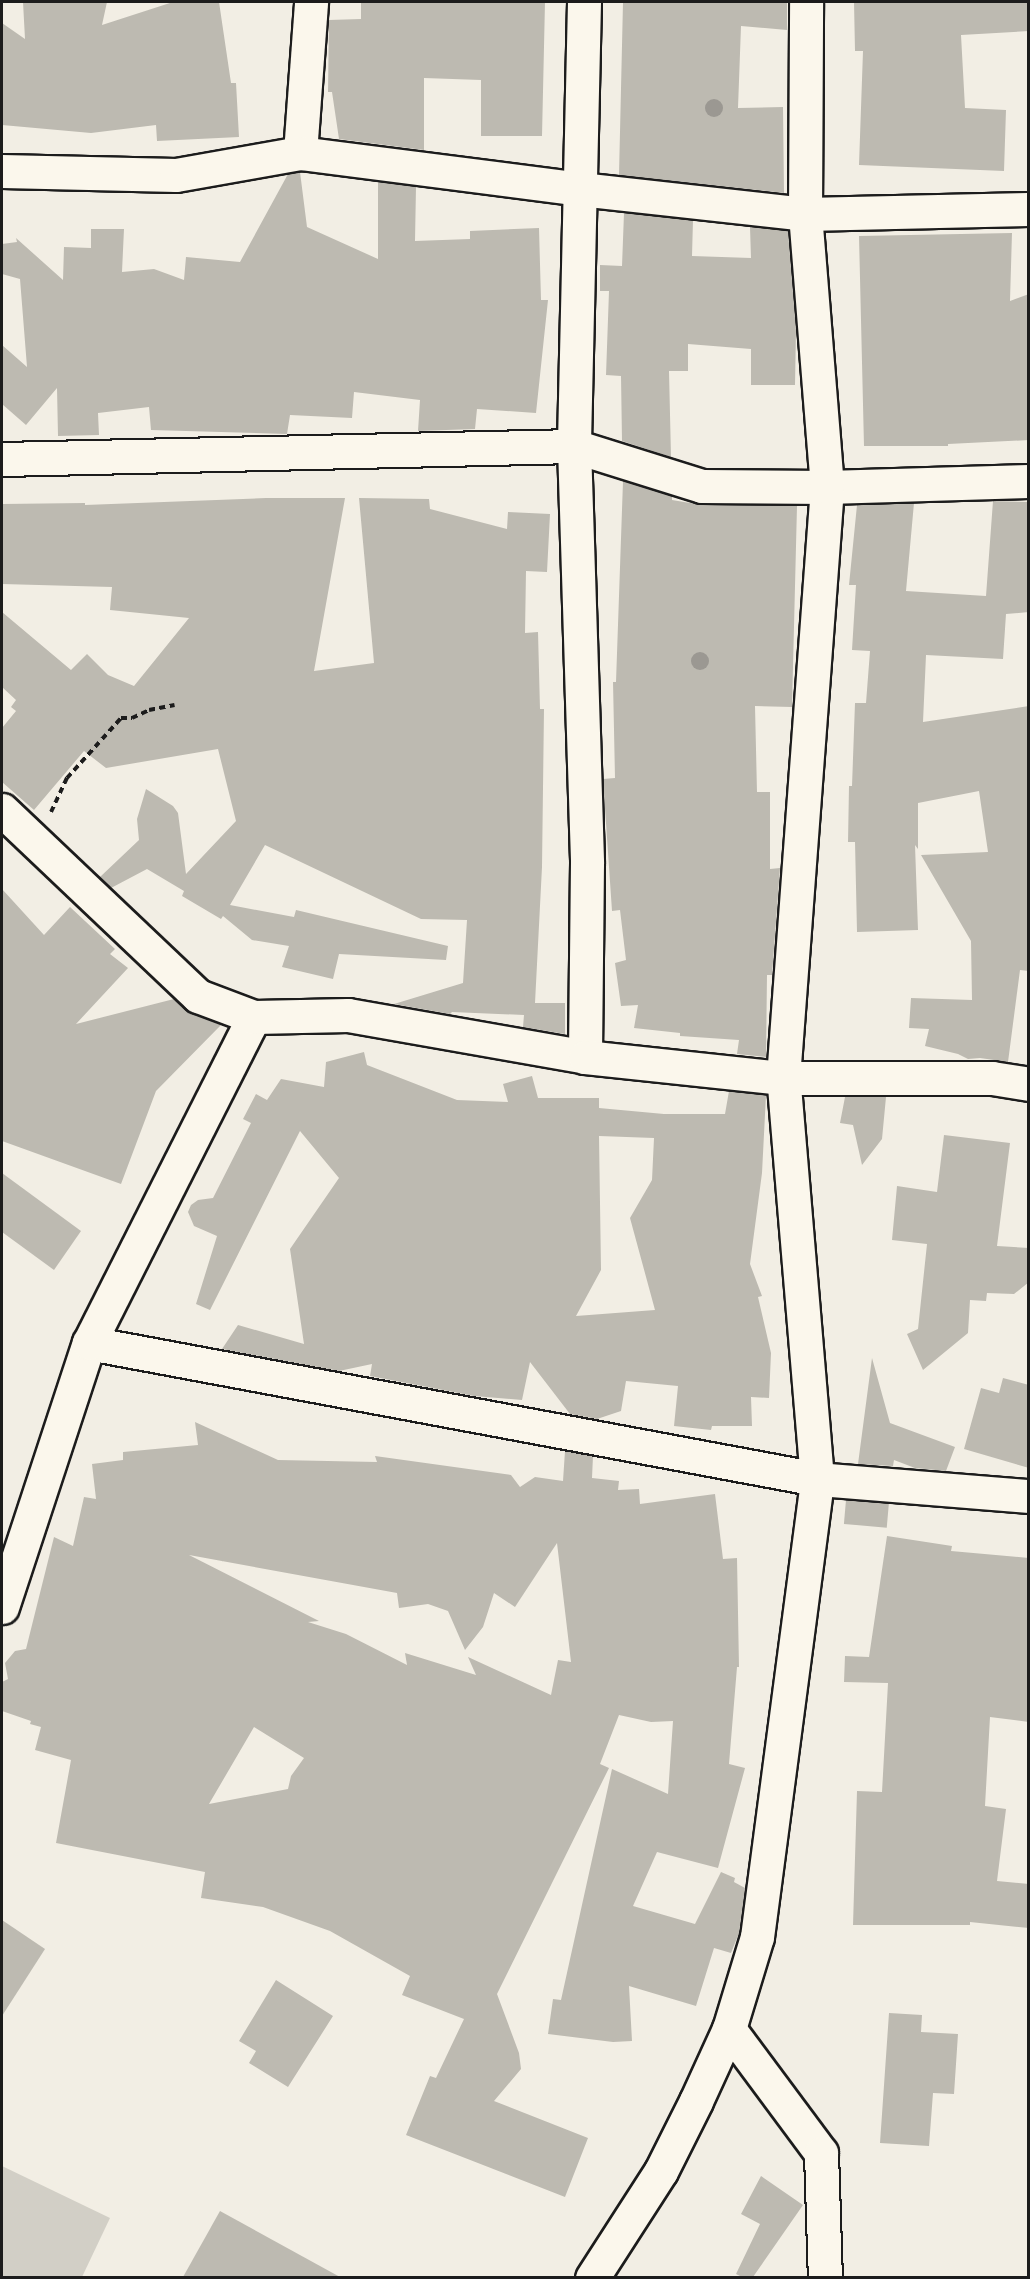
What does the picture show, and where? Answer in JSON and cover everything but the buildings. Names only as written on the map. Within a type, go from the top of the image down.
[{"type":"main road","points":[[300,153],[311,2]]},
{"type":"main road","points":[[584,2],[574,446],[587,863],[585,1057]]},
{"type":"main road","points":[[592,2277],[661,2171],[729,2029],[757,1937],[817,1479],[783,1078],[827,487],[805,214],[806,2]]},
{"type":"main road","points":[[2,171],[176,175],[300,153],[580,189],[805,214],[1029,209]]},
{"type":"main road","points":[[2,459],[574,446],[702,486],[827,487],[1029,481]]},
{"type":"main road","points":[[2,810],[36,846],[198,996],[254,1017],[348,1015],[585,1057],[783,1078],[992,1078],[1029,1083]]},
{"type":"main road","points":[[2,1607],[89,1342],[254,1017]]},
{"type":"main road","points":[[89,1342],[817,1479],[1029,1496]]},
{"type":"main road","points":[[729,2029],[821,2153],[825,2277]]},
{"type":"path","points":[[36,846],[67,778],[101,738],[121,718],[132,718],[149,710],[175,705]]},
{"type":"shaded area","points":[[2,2166],[110,2218],[82,2277],[2,2277]]}]
